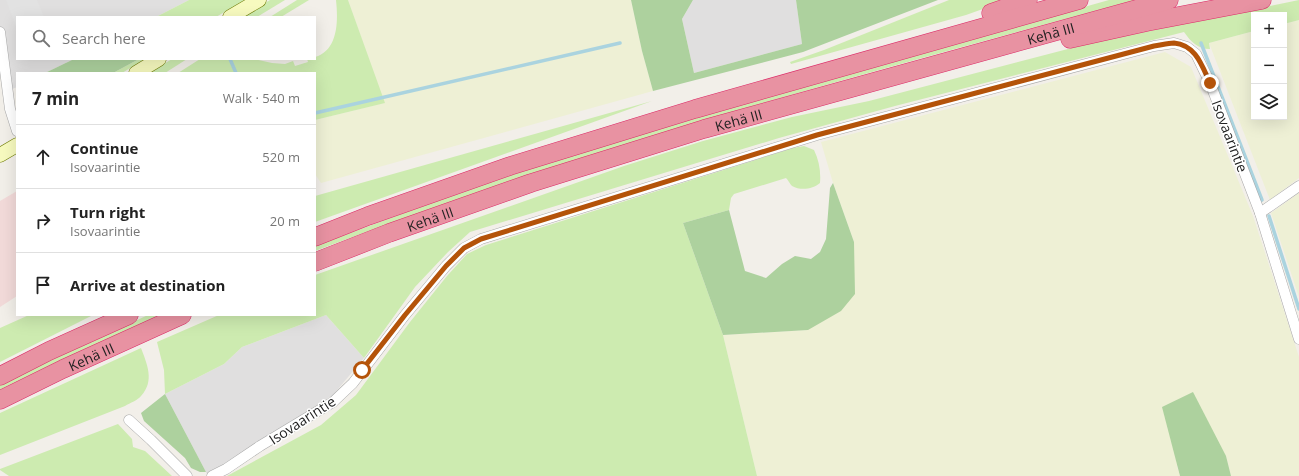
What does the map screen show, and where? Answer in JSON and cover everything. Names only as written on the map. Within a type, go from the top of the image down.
[{"type":"highway","points":[[955,35],[986,15],[1028,0]]},
{"type":"highway","name":"Kehä III","points":[[316,237],[368,216],[510,166],[695,109],[1079,0]]},
{"type":"highway","name":"Kehä III","points":[[316,262],[389,233],[554,176],[704,129],[1169,0]]},
{"type":"highway","points":[[1003,46],[1065,40],[1147,22],[1262,0]]},
{"type":"highway","name":"Kehä III","points":[[0,376],[49,351],[127,316]]},
{"type":"highway","name":"Kehä III","points":[[0,400],[180,316]]},
{"type":"main road","points":[[232,16],[259,0]]},
{"type":"main road","points":[[138,72],[157,60]]},
{"type":"main road","points":[[0,155],[16,146]]},
{"type":"street","points":[[0,32],[10,109],[16,128]]},
{"type":"street","name":"Isovaarintie","points":[[212,476],[226,469],[260,446],[333,402],[353,382],[405,315],[446,266],[464,248],[481,239],[817,135],[1154,46],[1174,43],[1187,47],[1196,54],[1210,83],[1260,213],[1299,339]]},
{"type":"street","points":[[1260,213],[1299,186]]},
{"type":"street","points":[[129,420],[188,476]]},
{"type":"shaded area","points":[[0,0],[189,0],[158,16],[16,16],[16,60],[72,60],[47,72],[16,72],[16,87],[10,90],[0,41]]},
{"type":"shaded area","points":[[6,0],[37,0],[44,16],[16,16],[16,26]]},
{"type":"shaded area","points":[[693,0],[796,0],[802,44],[694,73],[682,19]]},
{"type":"shaded area","points":[[16,192],[16,297],[0,307],[0,201]]},
{"type":"shaded area","points":[[326,315],[364,358],[333,395],[253,445],[208,476],[165,394],[224,364],[242,347]]},
{"type":"green space","points":[[189,0],[245,0],[218,16],[158,16]]},
{"type":"green space","points":[[270,0],[285,0],[259,16],[245,16]]},
{"type":"green space","points":[[297,0],[309,0],[283,16],[272,16]]},
{"type":"green space","points":[[336,0],[348,0],[385,103],[316,120],[316,72],[180,72],[198,60],[258,60],[285,64],[293,61],[295,66],[308,62],[307,60],[316,60],[316,56],[329,48],[333,41],[337,25]]},
{"type":"green space","points":[[348,0],[631,0],[642,51],[653,91],[321,183],[316,176],[316,120],[384,103]]},
{"type":"green space","points":[[631,0],[693,0],[682,19],[694,73],[802,44],[796,0],[938,0],[803,52],[653,91],[642,51]]},
{"type":"green space","points":[[949,0],[1008,0],[966,15],[791,64],[790,62],[824,50]]},
{"type":"green space","points":[[1109,0],[1136,0],[826,85],[620,146],[416,214],[316,251],[316,246],[469,189],[651,129]]},
{"type":"green space","points":[[1299,0],[1299,20],[1287,23],[1287,12],[1251,12],[1251,32],[1209,43],[1210,49],[1202,48],[1195,44],[1184,32],[895,106],[779,138],[470,232],[448,252],[415,287],[364,358],[326,315],[242,347],[224,364],[165,394],[164,370],[157,342],[217,316],[316,316],[316,275],[624,166],[703,141],[792,117],[869,101],[1087,44]]},
{"type":"green space","points":[[1299,20],[1299,178],[1270,200],[1209,43],[1251,32],[1251,120],[1287,120],[1287,23]]},
{"type":"green space","points":[[1165,52],[1191,67],[1253,216],[1299,357],[1299,476],[1231,476],[1226,456],[1177,466],[1180,476],[757,476],[723,335],[808,330],[854,242],[833,183],[821,142]]},
{"type":"green space","points":[[72,60],[137,60],[115,72],[47,72]]},
{"type":"green space","points":[[137,60],[143,60],[124,72],[115,72]]},
{"type":"green space","points":[[170,60],[185,60],[167,72],[151,72]]},
{"type":"green space","points":[[652,101],[316,222],[316,196]]},
{"type":"green space","points":[[804,146],[814,150],[817,158],[820,183],[817,185],[807,189],[796,188],[792,186],[786,178],[734,194],[731,198],[729,210],[683,223],[723,335],[757,476],[227,476],[321,425],[356,395],[410,322],[467,254],[486,245],[793,148]]},
{"type":"green space","points":[[833,183],[854,242],[855,294],[841,311],[808,330],[723,335],[683,223],[729,210],[745,271],[766,278],[782,264],[795,256],[811,259],[820,252],[826,239],[830,188]]},
{"type":"green space","points":[[1299,193],[1299,297],[1271,213]]},
{"type":"green space","points":[[27,316],[91,316],[0,362],[0,328]]},
{"type":"green space","points":[[146,316],[157,316],[0,390],[0,384]]},
{"type":"green space","points":[[141,348],[149,378],[145,390],[138,399],[125,406],[0,455],[0,413]]},
{"type":"green space","points":[[1193,392],[1226,456],[1231,476],[1180,476],[1162,407]]},
{"type":"green space","points":[[165,394],[206,472],[200,472],[191,468],[185,458],[144,421],[141,413]]},
{"type":"green space","points":[[118,424],[132,439],[133,447],[145,451],[172,476],[9,476],[0,470],[0,469]]},
{"type":"waterway","points":[[316,113],[620,43]]},
{"type":"waterway","points":[[1201,43],[1262,200]]},
{"type":"waterway","points":[[230,60],[236,72]]},
{"type":"waterway","points":[[1269,216],[1299,309]]},
{"type":"route","points":[[362,370],[446,266],[464,248],[481,239],[817,135],[1154,46],[1174,43],[1187,47],[1196,54],[1210,83]]}]
